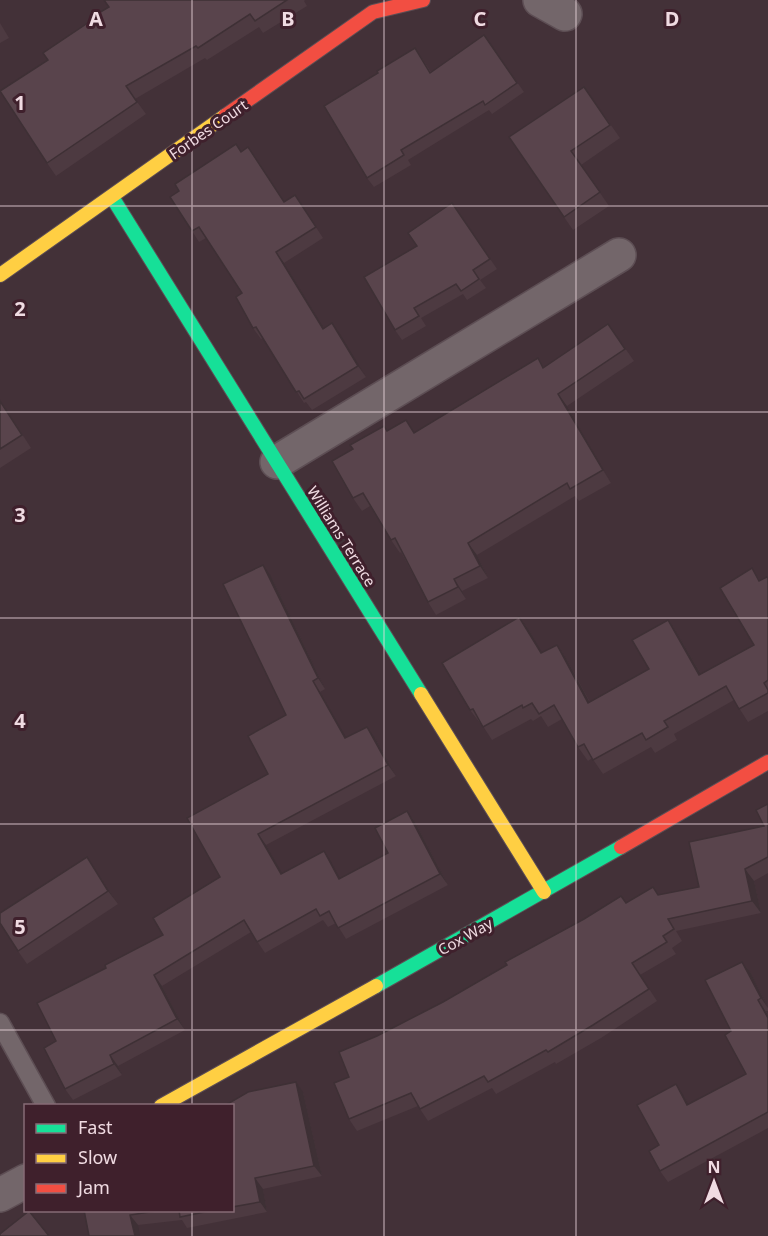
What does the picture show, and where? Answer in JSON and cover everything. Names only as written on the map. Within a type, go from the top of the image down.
[{"type":"street","name":"Forbes Court","points":[[0,275],[373,12],[423,0]]},
{"type":"street","name":"Williams Terrace","points":[[112,197],[544,892]]},
{"type":"street","points":[[277,462],[619,255]]},
{"type":"street","name":"Cox Way","points":[[165,1104],[544,892],[768,762]]},
{"type":"street","points":[[0,1195],[24,1182]]},
{"type":"lane","points":[[0,1023],[45,1104]]},
{"type":"building","points":[[104,0],[287,0],[255,21],[250,14],[198,48],[196,46],[126,86],[137,102],[47,163],[0,91],[48,60],[43,53],[109,7]]},
{"type":"building","points":[[484,35],[517,83],[485,105],[483,101],[401,150],[404,155],[367,178],[324,106],[415,48],[430,73]]},
{"type":"building","points":[[584,87],[610,125],[571,151],[600,192],[564,217],[509,137]]},
{"type":"building","points":[[236,144],[241,152],[248,147],[284,202],[295,195],[316,227],[276,252],[323,329],[332,323],[358,366],[304,399],[299,391],[296,392],[256,327],[253,328],[236,297],[242,293],[199,227],[192,231],[170,197],[179,191],[175,184]]},
{"type":"building","points":[[452,203],[490,259],[473,270],[479,279],[461,291],[456,284],[414,308],[419,316],[395,330],[364,277],[417,246],[408,233]]},
{"type":"building","points":[[608,324],[625,349],[558,394],[603,470],[570,489],[567,483],[468,543],[480,566],[454,579],[458,587],[428,602],[395,538],[391,540],[363,493],[353,498],[332,461],[353,449],[350,445],[384,426],[387,431],[406,420],[414,433],[538,358],[543,368]]},
{"type":"building","points":[[0,401],[22,435],[0,449]]},
{"type":"building","points":[[263,565],[318,678],[313,681],[345,738],[367,727],[388,765],[258,834],[281,874],[324,851],[339,879],[388,853],[375,828],[407,811],[440,874],[338,928],[329,911],[320,916],[316,909],[257,942],[244,920],[154,975],[177,1019],[110,1055],[114,1064],[65,1089],[44,1048],[56,1041],[37,1003],[106,968],[105,965],[163,935],[153,918],[220,877],[187,818],[268,774],[248,736],[286,715],[223,584]]},
{"type":"building","points":[[752,568],[759,581],[768,578],[768,680],[764,683],[768,693],[739,709],[726,686],[664,721],[668,727],[646,740],[642,733],[593,760],[584,744],[578,747],[554,705],[539,714],[532,703],[523,708],[522,705],[483,727],[442,663],[519,617],[541,653],[557,645],[588,703],[649,669],[632,640],[668,620],[699,675],[754,645],[720,588]]},
{"type":"building","points":[[768,804],[768,857],[745,869],[752,901],[668,919],[674,929],[663,936],[667,942],[632,963],[649,989],[548,1052],[546,1050],[488,1082],[484,1076],[420,1109],[411,1093],[349,1119],[334,1083],[349,1077],[339,1052],[377,1036],[443,1002],[507,965],[505,962],[621,896],[626,903],[653,887],[658,895],[699,887],[689,842],[764,826],[756,810]]},
{"type":"building","points":[[87,857],[108,891],[18,951],[0,923],[0,913]]},
{"type":"building","points":[[742,962],[761,998],[758,1000],[768,1018],[768,1112],[660,1171],[649,1151],[659,1145],[637,1105],[676,1084],[687,1105],[746,1074],[725,1035],[731,1031],[705,980]]},
{"type":"building","points":[[296,1082],[314,1166],[255,1178],[260,1202],[234,1207],[234,1104],[227,1104],[248,1092]]},
{"type":"building","points":[[30,1212],[49,1236],[0,1236]]},
{"type":"building","points":[[84,1212],[149,1212],[130,1215],[135,1236],[89,1236]]},
{"type":"building","points":[[179,1212],[204,1212],[180,1217]]},
{"type":"traffic: fast","points":[[112,197],[421,694]]},
{"type":"traffic: fast","points":[[376,986],[621,847]]},
{"type":"traffic: slow","points":[[0,275],[225,116]]},
{"type":"traffic: slow","points":[[421,694],[544,892]]},
{"type":"traffic: slow","points":[[165,1104],[376,986]]},
{"type":"traffic: jam","points":[[225,116],[373,12],[423,0]]},
{"type":"traffic: jam","points":[[621,847],[768,762]]}]
